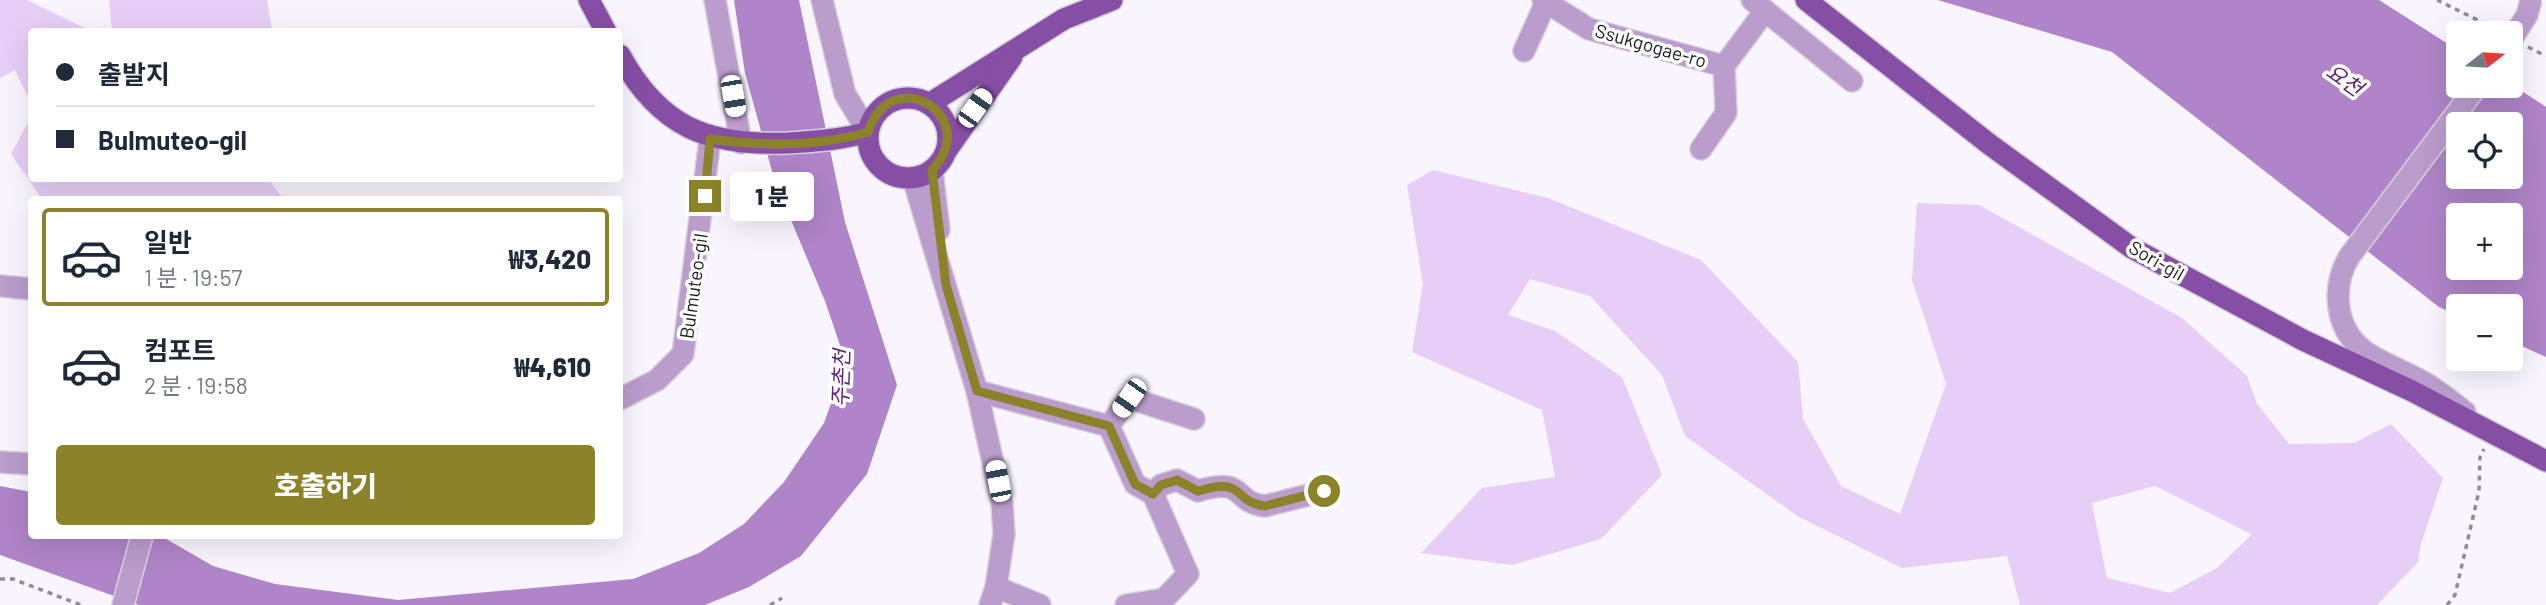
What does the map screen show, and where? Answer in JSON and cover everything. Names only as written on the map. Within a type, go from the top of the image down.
[{"type":"main road","points":[[589,0],[604,28]]},
{"type":"main road","points":[[929,104],[1064,19],[1112,0]]},
{"type":"main road","name":"Sori-gil","points":[[1805,0],[1989,145],[2132,248],[2303,340],[2494,432],[2546,461]]},
{"type":"main road","points":[[947,149],[945,124],[929,104],[904,98],[892,101],[872,119],[868,132],[868,146],[882,169],[894,176],[923,174],[947,149],[1019,47]]},
{"type":"main road","points":[[623,59],[659,108],[710,139],[746,143],[842,140],[868,132]]},
{"type":"street","points":[[715,0],[746,143]]},
{"type":"street","points":[[822,0],[845,94],[868,132]]},
{"type":"street","points":[[2523,21],[2531,0]]},
{"type":"street","points":[[1524,51],[1546,1]]},
{"type":"street","name":"Ssukgogae-ro","points":[[1546,1],[1589,29],[1724,66]]},
{"type":"street","points":[[1701,149],[1726,113],[1724,66],[1759,6],[1852,81]]},
{"type":"street","points":[[2468,98],[2349,257],[2341,270],[2337,292],[2345,326],[2363,349],[2430,386],[2494,432]]},
{"type":"street","name":"Bulmuteo-gil","points":[[623,397],[657,380],[683,354],[710,139]]},
{"type":"street","points":[[923,174],[946,285],[977,391],[1002,503],[1004,534],[993,596],[1040,605]]},
{"type":"street","points":[[0,286],[28,289]]},
{"type":"street","points":[[977,391],[1109,426]]},
{"type":"street","points":[[1109,426],[1129,398],[1194,419]]},
{"type":"street","points":[[1109,426],[1135,484],[1153,494],[1188,574],[1164,599],[1126,605]]},
{"type":"street","points":[[0,462],[28,464]]},
{"type":"street","points":[[1153,494],[1161,485],[1177,480],[1198,491],[1220,484],[1231,486],[1256,505],[1265,506],[1324,491]]},
{"type":"street","points":[[123,605],[141,539]]},
{"type":"path","points":[[2437,0],[2480,21]]},
{"type":"path","points":[[2447,605],[2455,595],[2479,491],[2480,457],[2494,432]]},
{"type":"path","points":[[0,579],[13,579],[81,605]]},
{"type":"path","points":[[770,605],[782,598]]},
{"type":"shaded area","points":[[0,0],[27,0],[85,28],[28,28],[28,97],[15,70],[0,78]]},
{"type":"shaded area","points":[[109,0],[267,0],[272,28],[112,28]]},
{"type":"shaded area","points":[[28,123],[28,179],[11,154]]},
{"type":"shaded area","points":[[1433,170],[1548,198],[1701,260],[1798,362],[1803,419],[1841,486],[1900,514],[1946,384],[1912,280],[1917,203],[1979,205],[2182,318],[2247,376],[2257,404],[2289,444],[2354,443],[2391,424],[2443,478],[2421,544],[2418,562],[2377,605],[2020,605],[2007,556],[1902,568],[1799,517],[1685,436],[1662,375],[1590,296],[1530,279],[1508,315],[1555,331],[1622,377],[1662,475],[1601,539],[1512,565],[1421,553],[1482,488],[1555,477],[1542,410],[1412,352],[1423,284],[1407,185]],"holes":[[[2155,486],[2251,534],[2217,568],[2170,593],[2107,578],[2092,503]]]},
{"type":"shaded area","points":[[30,182],[270,182],[282,196],[40,196]]},
{"type":"water","name":"주촌천","points":[[734,0],[799,0],[845,222],[897,385],[867,474],[801,556],[749,587],[705,605],[139,605],[0,555],[0,486],[28,491],[28,539],[166,539],[213,566],[275,584],[398,600],[633,579],[699,553],[744,524],[784,482],[824,423],[837,387],[841,348],[825,301],[775,182],[745,73]]},
{"type":"water","name":"요천","points":[[1938,0],[2379,0],[2446,43],[2446,98],[2524,98],[2524,93],[2546,107],[2546,357],[2523,346],[2523,294],[2446,294],[2446,310],[2112,52]]},
{"type":"route","points":[[705,196],[710,139],[751,144],[842,140],[868,132],[872,119],[881,108],[892,101],[917,99],[929,104],[939,112],[948,136],[947,149],[932,170],[946,285],[977,391],[1109,426],[1135,484],[1153,494],[1161,485],[1177,480],[1198,491],[1220,484],[1231,486],[1256,505],[1265,506],[1324,491]]}]
